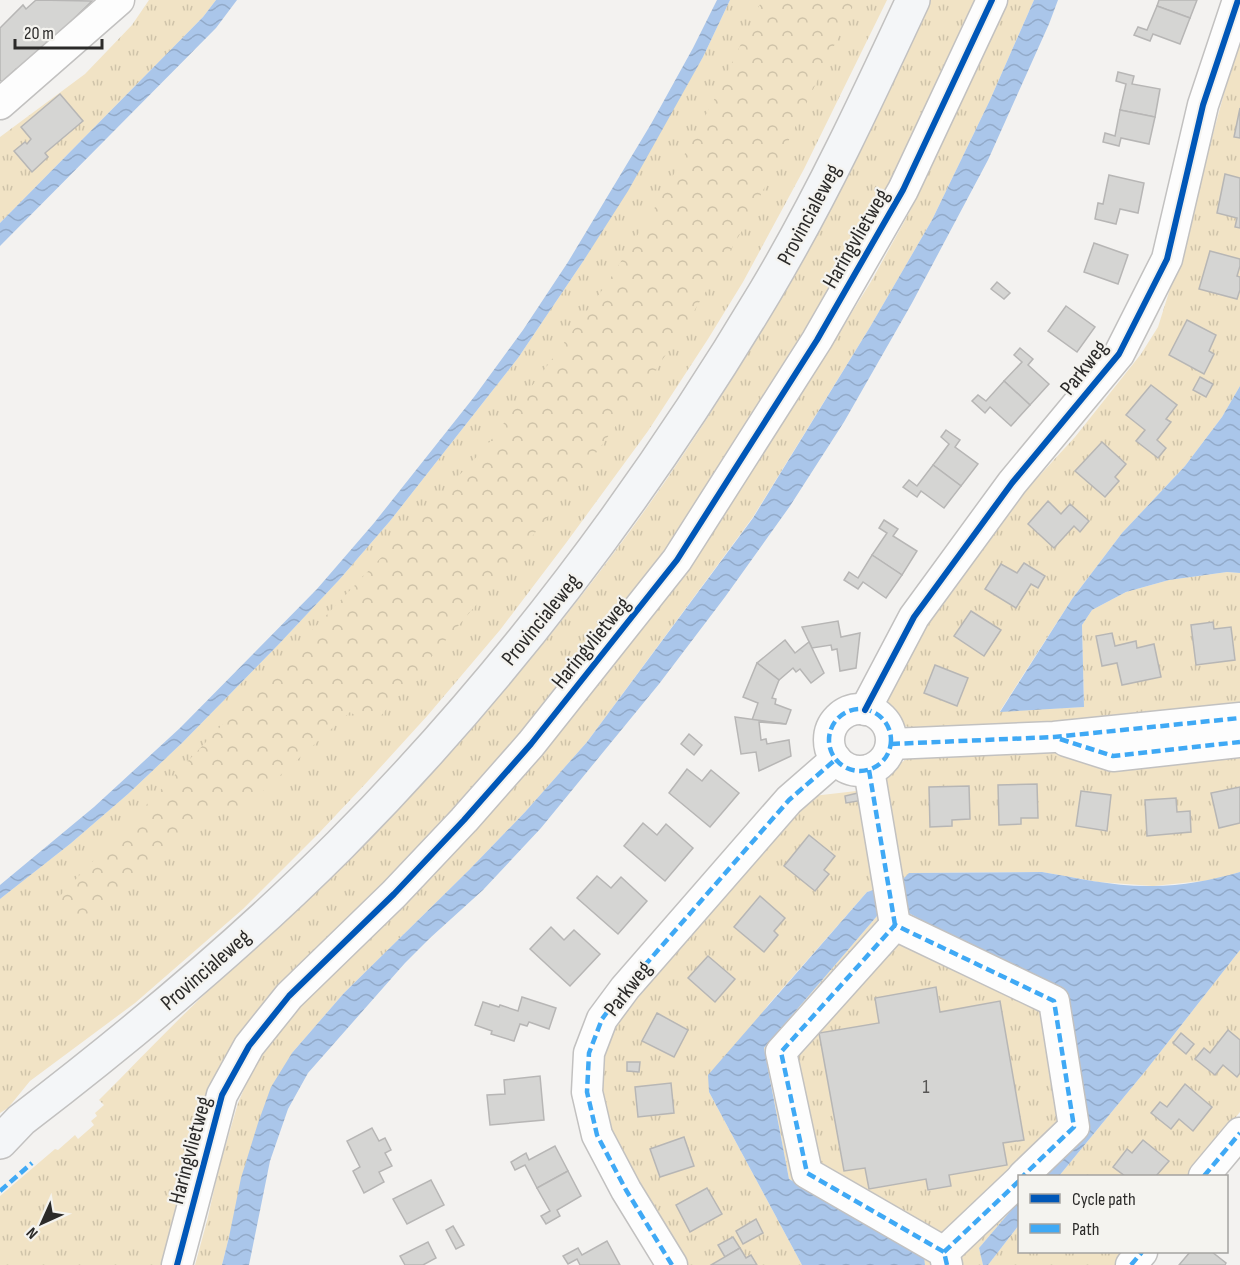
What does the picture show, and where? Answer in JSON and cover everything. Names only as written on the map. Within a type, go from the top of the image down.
[{"type":"main road","name":"Provincialeweg","points":[[7,1131],[170,1001],[257,924],[339,846],[491,681],[585,563],[656,464],[710,382],[808,215],[848,139],[913,0]]},
{"type":"street","points":[[0,104],[119,0]]},
{"type":"street","name":"Haringvlietweg","points":[[177,1265],[222,1095],[249,1046],[289,996],[394,894],[465,820],[531,744],[677,560],[818,340],[903,190],[992,0]]},
{"type":"street","name":"Parkweg","points":[[865,710],[914,617],[1012,483],[1119,354],[1167,259],[1203,105],[1238,0]]},
{"type":"street","points":[[865,710],[874,713],[887,725],[891,734],[891,744],[884,760],[869,770],[860,771],[850,770],[842,765],[831,752],[829,742],[830,733],[839,718],[847,712],[865,710]]},
{"type":"street","points":[[891,744],[1054,737],[1240,718]]},
{"type":"street","points":[[1054,737],[1113,756],[1240,742]]},
{"type":"street","name":"Parkweg","points":[[672,1265],[626,1191],[597,1135],[587,1092],[589,1053],[602,1019],[625,988],[789,800],[836,759]]},
{"type":"street","points":[[869,770],[895,925]]},
{"type":"street","points":[[895,925],[1054,1000],[1074,1127],[1024,1175]]},
{"type":"street","points":[[895,925],[781,1052],[807,1173],[945,1259],[1018,1182]]},
{"type":"street","points":[[1205,1175],[1240,1133]]},
{"type":"street","points":[[1131,1265],[1140,1253]]},
{"type":"green space","points":[[149,0],[216,0],[203,17],[0,223],[0,137],[85,74],[132,25]]},
{"type":"green space","points":[[730,0],[887,0],[804,169],[743,282],[648,431],[500,630],[428,715],[319,833],[243,909],[135,1003],[30,1081],[8,1108],[0,1113],[0,899],[70,844],[183,742],[339,580],[390,521],[518,358],[584,260],[703,57]]},
{"type":"green space","points":[[762,0],[856,0],[786,146],[743,229],[684,328],[569,490],[495,583],[372,726],[350,712],[232,819],[214,803],[78,922],[57,899],[485,448],[550,362],[608,282],[662,196],[716,96]]},
{"type":"green space","points":[[930,0],[978,0],[886,194],[824,305],[688,520],[645,581],[529,729],[389,883],[271,998],[167,1265],[0,1265],[0,1196],[55,1149],[58,1150],[75,1135],[78,1139],[94,1125],[91,1121],[97,1116],[95,1113],[104,1105],[99,1100],[194,1004],[396,811],[493,704],[611,557],[684,454],[777,304],[858,154]]},
{"type":"green space","points":[[1001,0],[1034,0],[990,100],[932,220],[870,327],[753,517],[587,742],[526,811],[469,870],[344,993],[292,1053],[229,1237],[222,1265],[195,1265],[238,1103],[253,1068],[299,1005],[736,495],[872,280],[909,213],[963,98]]},
{"type":"green space","points":[[1240,35],[1240,386],[1222,417],[1185,466],[1122,533],[1072,599],[1000,711],[1084,707],[1082,625],[1092,610],[1126,592],[1169,580],[1227,572],[1240,573],[1240,705],[926,733],[902,725],[890,709],[888,701],[893,680],[932,619],[1029,487],[1075,437],[1141,354],[1158,327]]},
{"type":"green space","points":[[1056,752],[1077,756],[1240,752],[1240,872],[1213,880],[1153,886],[1098,882],[1042,872],[910,873],[896,886],[898,907],[1057,995],[1081,1129],[1042,1175],[1018,1175],[1018,1202],[979,1248],[983,1265],[925,1265],[923,1257],[789,1179],[764,1048],[883,909],[880,888],[867,892],[768,1005],[709,1092],[802,1265],[685,1265],[603,1127],[592,1074],[611,1030],[801,803],[813,796],[865,790],[915,753],[1038,754]]},
{"type":"green space","points":[[1240,950],[1240,1112],[1190,1175],[1060,1175]]},
{"type":"green space","points":[[1018,1226],[1018,1253],[1128,1253],[1118,1265],[988,1265]]},
{"type":"water","points":[[216,0],[237,0],[216,28],[0,246],[0,223],[203,17]]},
{"type":"water","points":[[717,0],[730,0],[703,57],[628,191],[518,358],[390,521],[339,580],[183,742],[70,844],[0,899],[0,885],[94,807],[180,728],[317,589],[374,523],[474,397],[523,330],[568,262],[651,124]]},
{"type":"water","points":[[1034,0],[1058,0],[988,160],[912,303],[844,422],[790,506],[725,597],[659,684],[541,828],[483,890],[405,963],[308,1073],[288,1109],[270,1161],[249,1265],[222,1265],[241,1178],[258,1123],[271,1087],[292,1053],[344,993],[469,870],[526,811],[587,742],[753,518],[870,327],[932,220],[990,100]]},
{"type":"water","points":[[1240,386],[1240,573],[1227,572],[1169,580],[1126,592],[1092,610],[1082,625],[1084,707],[1000,712],[1072,599],[1122,533],[1185,466],[1222,417]]},
{"type":"water","points":[[1042,872],[1111,884],[1153,886],[1197,882],[1240,872],[1240,950],[1060,1175],[1041,1175],[1081,1128],[1057,995],[898,907],[896,886],[909,873]]},
{"type":"water","points":[[880,888],[883,909],[764,1048],[789,1179],[924,1257],[925,1265],[802,1265],[709,1092],[708,1075],[867,892]]},
{"type":"water","points":[[1018,1202],[1018,1226],[988,1265],[983,1265],[979,1248]]},
{"type":"building","points":[[36,0],[92,1],[19,72],[16,69],[2,82],[0,80],[0,28],[23,5],[26,9]]},
{"type":"building","points":[[1159,0],[1197,0],[1190,18],[1157,6]]},
{"type":"building","points":[[1157,6],[1190,18],[1180,44],[1153,34],[1150,41],[1134,35],[1138,27],[1147,30]]},
{"type":"building","points":[[1118,72],[1134,76],[1132,84],[1160,89],[1155,117],[1120,110],[1126,84],[1116,81]]},
{"type":"building","points":[[60,94],[83,121],[45,153],[48,157],[32,172],[14,151],[31,139],[21,127]]},
{"type":"building","points":[[1240,108],[1240,138],[1234,137]]},
{"type":"building","points":[[1120,110],[1155,117],[1149,144],[1121,138],[1119,146],[1103,142],[1105,133],[1115,136]]},
{"type":"building","points":[[1225,174],[1240,178],[1240,228],[1235,227],[1237,218],[1217,213]]},
{"type":"building","points":[[1109,175],[1144,183],[1138,213],[1120,209],[1116,224],[1095,219],[1098,203],[1103,204]]},
{"type":"building","points":[[1094,243],[1128,255],[1118,284],[1084,272]]},
{"type":"building","points":[[1210,251],[1240,259],[1237,276],[1240,277],[1240,290],[1237,299],[1199,289]]},
{"type":"building","points":[[997,282],[1010,293],[1004,299],[991,289]]},
{"type":"building","points":[[1066,306],[1095,327],[1077,352],[1048,331]]},
{"type":"building","points":[[1187,320],[1216,335],[1209,351],[1214,354],[1204,374],[1169,355]]},
{"type":"building","points":[[1020,348],[1033,359],[1028,365],[1049,384],[1030,405],[1004,381],[1022,362],[1014,355]]},
{"type":"building","points":[[1200,377],[1213,384],[1206,397],[1193,390]]},
{"type":"building","points":[[1004,381],[1030,405],[1011,426],[990,407],[985,413],[972,401],[978,395],[986,401]]},
{"type":"building","points":[[1151,385],[1177,405],[1166,419],[1171,422],[1157,440],[1166,448],[1158,458],[1136,441],[1145,430],[1126,415]]},
{"type":"building","points":[[946,430],[960,440],[955,447],[978,464],[961,486],[933,465],[949,444],[941,437]]},
{"type":"building","points":[[1102,442],[1126,464],[1115,477],[1119,481],[1105,497],[1075,471]]},
{"type":"building","points":[[933,465],[961,486],[944,508],[921,491],[917,497],[903,487],[909,480],[917,486]]},
{"type":"building","points":[[1048,501],[1061,514],[1070,504],[1089,521],[1080,532],[1074,526],[1054,548],[1028,524]]},
{"type":"building","points":[[884,520],[898,529],[893,536],[917,551],[902,575],[872,555],[887,533],[879,528]]},
{"type":"building","points":[[872,555],[902,575],[886,598],[863,582],[858,589],[844,580],[849,572],[858,578]]},
{"type":"building","points":[[1024,563],[1045,576],[1038,588],[1031,584],[1016,608],[985,589],[1001,564],[1017,573]]},
{"type":"building","points":[[971,611],[1001,630],[984,656],[954,636]]},
{"type":"building","points":[[838,621],[841,637],[860,633],[856,668],[840,671],[837,649],[832,650],[831,645],[812,648],[802,627]]},
{"type":"building","points":[[1213,622],[1214,629],[1231,627],[1235,660],[1196,665],[1191,625]]},
{"type":"building","points":[[1112,633],[1115,646],[1136,641],[1137,648],[1154,644],[1161,677],[1122,685],[1117,663],[1102,666],[1096,636]]},
{"type":"building","points":[[785,640],[795,653],[809,642],[824,673],[811,683],[800,669],[796,672],[793,668],[779,680],[757,663]]},
{"type":"building","points":[[757,663],[779,680],[772,698],[776,699],[775,704],[791,710],[786,724],[752,720],[758,703],[743,697]]},
{"type":"building","points":[[935,665],[968,678],[957,706],[924,693]]},
{"type":"building","points":[[735,717],[786,724],[759,722],[761,740],[766,739],[767,744],[789,740],[791,756],[759,771],[756,752],[741,754]]},
{"type":"building","points":[[689,734],[702,745],[694,755],[681,744]]},
{"type":"building","points":[[687,769],[702,781],[711,770],[739,793],[710,827],[669,793]]},
{"type":"building","points":[[1037,784],[1038,818],[1021,818],[1021,824],[999,825],[998,785]]},
{"type":"building","points":[[969,786],[970,819],[952,820],[952,826],[930,827],[929,787]]},
{"type":"building","points":[[1240,787],[1240,823],[1219,828],[1211,793]]},
{"type":"building","points":[[1081,791],[1111,795],[1107,831],[1076,826]]},
{"type":"building","points":[[862,792],[864,800],[846,803],[845,796]]},
{"type":"building","points":[[1176,798],[1177,812],[1190,811],[1191,832],[1147,836],[1145,800]]},
{"type":"building","points":[[643,823],[657,835],[666,824],[693,848],[665,881],[624,846]]},
{"type":"building","points":[[809,835],[835,856],[824,870],[829,874],[815,891],[784,866]]},
{"type":"building","points":[[597,876],[611,888],[621,877],[647,901],[618,934],[577,898]]},
{"type":"building","points":[[760,896],[785,918],[774,931],[778,935],[764,952],[734,927]]},
{"type":"building","points":[[551,927],[564,940],[574,930],[600,954],[570,986],[530,949]]},
{"type":"building","points":[[708,956],[735,979],[715,1002],[688,978]]},
{"type":"building","points":[[936,987],[940,1012],[1000,1001],[1024,1140],[1003,1143],[1007,1165],[949,1175],[951,1186],[928,1190],[926,1179],[869,1189],[865,1168],[844,1171],[819,1033],[879,1023],[875,998]]},
{"type":"building","points":[[522,997],[556,1008],[549,1029],[529,1022],[527,1026],[520,1024],[514,1041],[491,1034],[492,1031],[475,1025],[483,1002],[518,1011]]},
{"type":"building","points":[[657,1013],[688,1030],[674,1057],[642,1041]]},
{"type":"building","points":[[1228,1030],[1240,1040],[1240,1073],[1237,1077],[1223,1065],[1215,1075],[1195,1059],[1204,1048],[1210,1053]]},
{"type":"building","points":[[1181,1033],[1194,1044],[1186,1054],[1173,1043]]},
{"type":"building","points":[[627,1062],[640,1062],[639,1072],[627,1071]]},
{"type":"building","points":[[540,1076],[544,1120],[490,1125],[487,1095],[505,1094],[504,1080]]},
{"type":"building","points":[[671,1083],[674,1113],[638,1117],[635,1087]]},
{"type":"building","points":[[1185,1084],[1212,1107],[1193,1131],[1179,1119],[1171,1129],[1151,1113],[1160,1102],[1167,1107]]},
{"type":"building","points":[[372,1128],[379,1141],[385,1138],[391,1150],[385,1153],[392,1166],[379,1172],[384,1182],[364,1193],[353,1171],[360,1167],[347,1141]]},
{"type":"building","points":[[684,1137],[694,1166],[660,1177],[650,1149]]},
{"type":"building","points":[[1143,1140],[1169,1161],[1157,1175],[1124,1175],[1113,1167],[1127,1149],[1132,1153]]},
{"type":"building","points":[[555,1146],[568,1171],[537,1188],[525,1165],[515,1170],[511,1162],[526,1153],[529,1160]]},
{"type":"building","points":[[568,1171],[581,1196],[557,1210],[560,1216],[546,1224],[541,1216],[550,1211],[537,1188]]},
{"type":"building","points":[[431,1180],[444,1205],[407,1224],[393,1199]]},
{"type":"building","points":[[707,1188],[722,1214],[690,1232],[676,1205]]},
{"type":"building","points":[[756,1219],[763,1233],[743,1244],[736,1231]]},
{"type":"building","points":[[453,1226],[464,1245],[456,1249],[446,1230]]},
{"type":"building","points":[[733,1237],[740,1248],[725,1257],[718,1245]]},
{"type":"building","points":[[607,1241],[620,1265],[580,1265],[577,1259],[568,1264],[563,1256],[578,1248],[582,1255]]},
{"type":"building","points":[[428,1242],[436,1258],[423,1265],[405,1265],[400,1256]]},
{"type":"building","points":[[740,1248],[746,1258],[751,1255],[757,1265],[711,1265]]},
{"type":"building","points":[[1189,1253],[1213,1253],[1226,1263],[1225,1265],[1179,1265]]},
{"type":"marked path","points":[[860,709],[882,718],[891,740],[882,762],[860,771],[838,762],[829,740],[838,718],[860,709]]},
{"type":"marked path","points":[[891,744],[1054,737],[1240,718]]},
{"type":"marked path","points":[[1060,739],[1113,756],[1240,742]]},
{"type":"marked path","points":[[672,1265],[626,1190],[597,1135],[587,1092],[589,1053],[602,1019],[625,988],[789,800],[836,759]]},
{"type":"marked path","points":[[869,770],[895,925]]},
{"type":"marked path","points":[[947,1265],[944,1252],[807,1173],[781,1052],[895,925],[1054,1001],[1074,1127],[1024,1175]]},
{"type":"marked path","points":[[1205,1175],[1240,1133]]},
{"type":"marked path","points":[[0,1191],[32,1163]]},
{"type":"marked path","points":[[944,1252],[1018,1182]]},
{"type":"marked path","points":[[1131,1265],[1141,1253]]},
{"type":"cycle path","points":[[177,1265],[222,1095],[249,1046],[289,996],[394,894],[531,744],[677,560],[817,340],[903,190],[992,0]]},
{"type":"cycle path","points":[[865,710],[914,617],[1012,483],[1119,354],[1167,259],[1203,105],[1238,0]]}]
